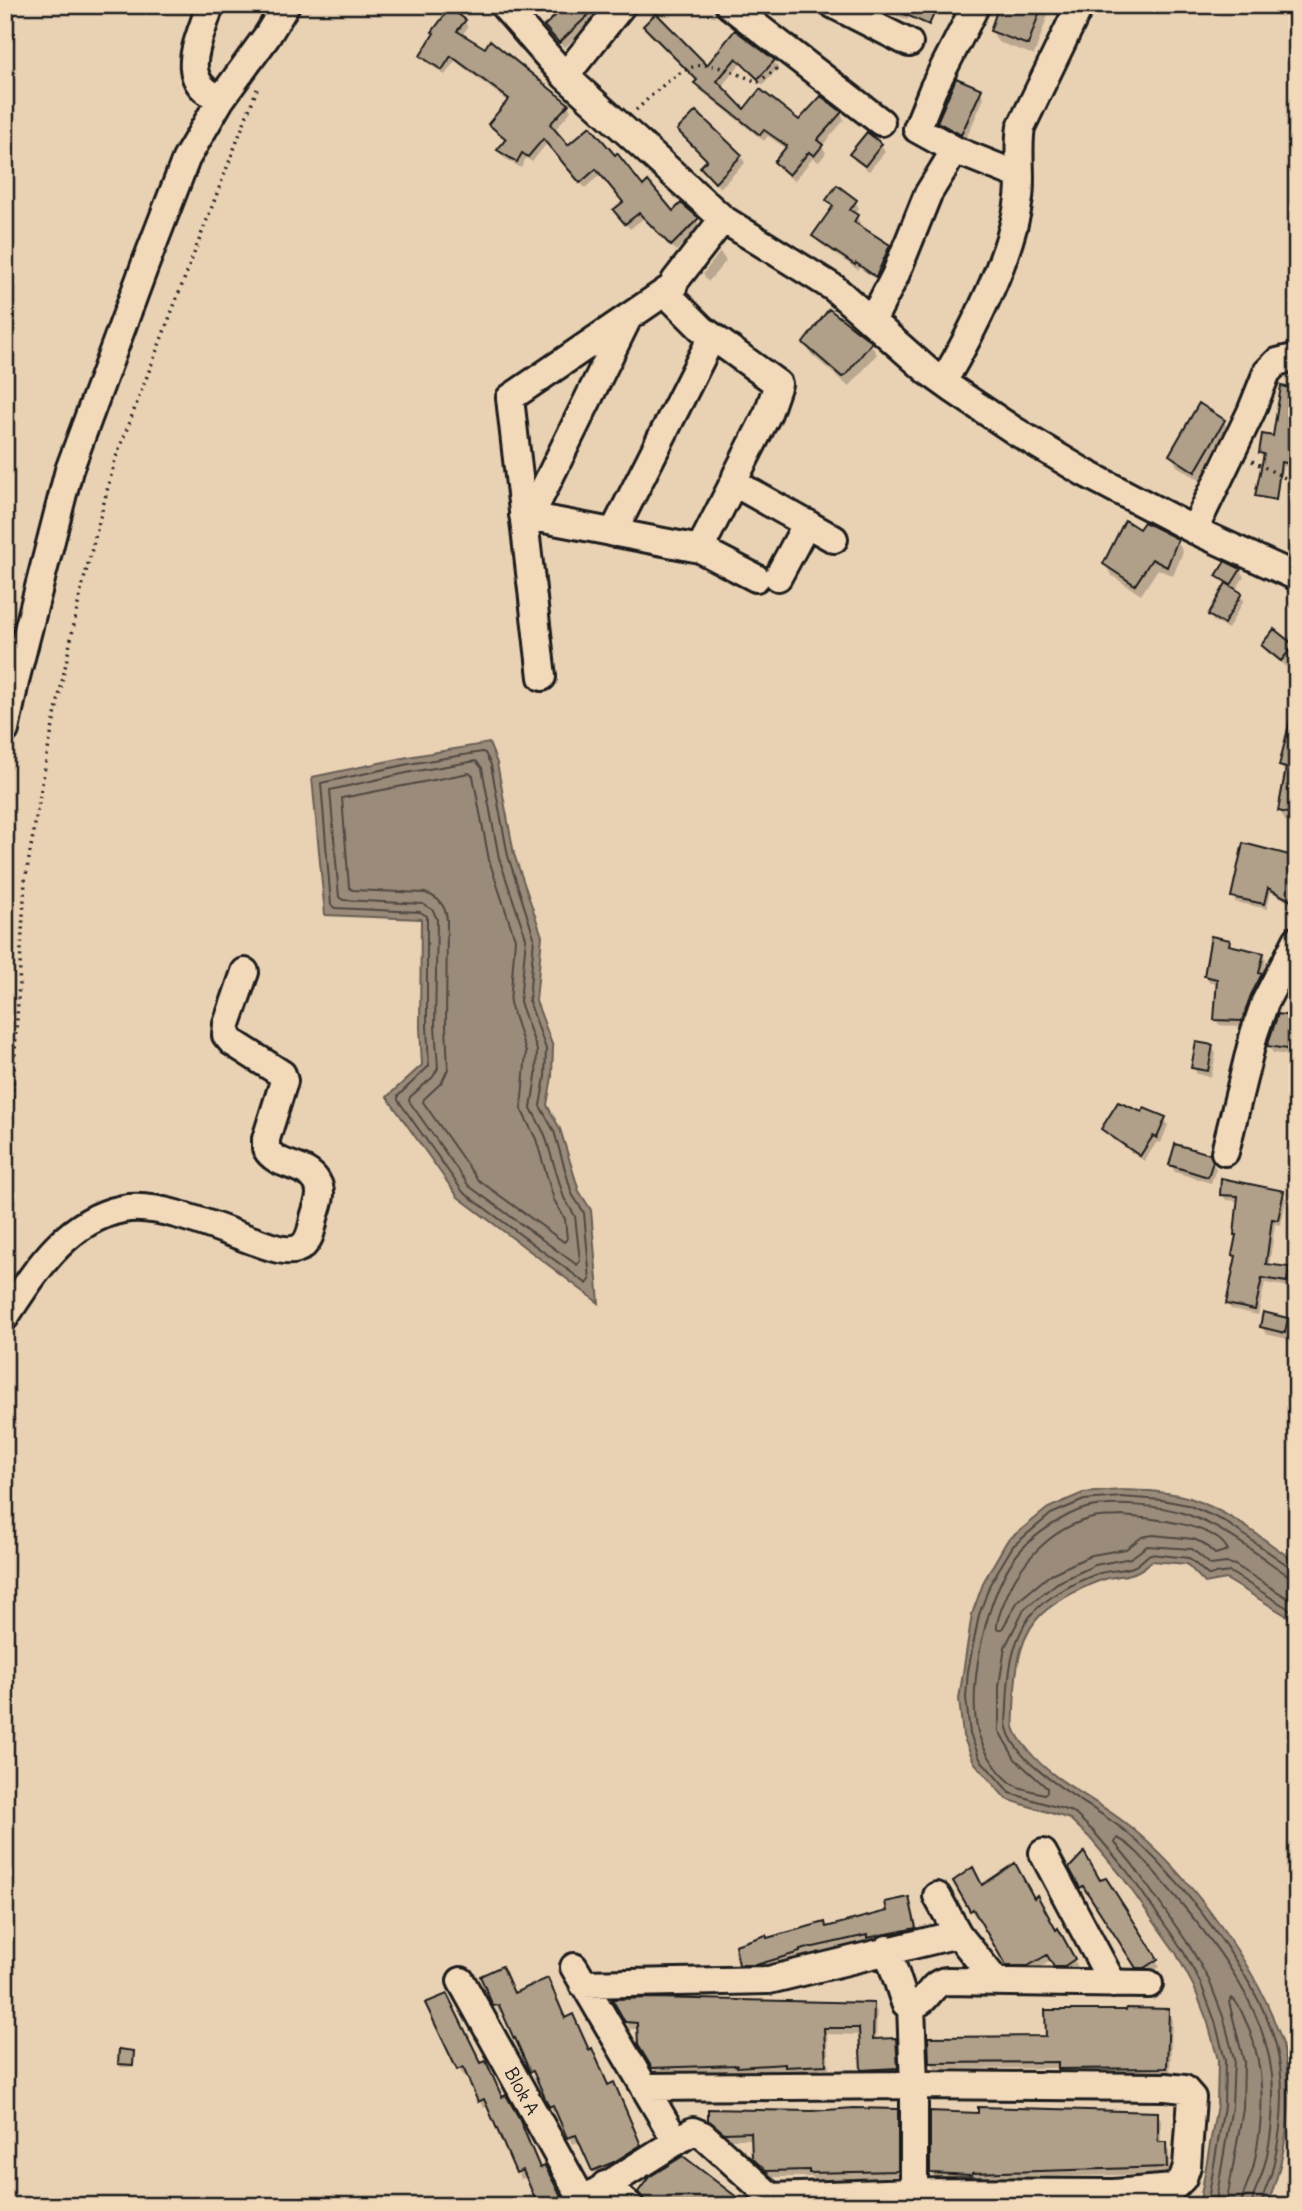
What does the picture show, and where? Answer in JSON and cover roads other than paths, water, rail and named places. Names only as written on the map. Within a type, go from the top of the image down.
[{"type":"street","points":[[210,5],[193,64],[197,83],[221,99]]},
{"type":"street","points":[[5,730],[59,506],[85,422],[186,159],[221,99],[286,5]]},
{"type":"street","points":[[503,5],[565,76],[723,219],[834,288],[943,382],[1015,431],[1084,473],[1194,530],[1297,577]]},
{"type":"street","points":[[565,76],[622,5]]},
{"type":"street","points":[[729,5],[881,122]]},
{"type":"street","points":[[834,5],[909,43]]},
{"type":"street","points":[[976,5],[933,89],[917,127],[918,131],[955,150],[1020,176]]},
{"type":"street","points":[[943,382],[962,349],[1007,245],[1018,199],[1020,127],[1078,6]]},
{"type":"street","points":[[872,321],[895,276],[929,194],[955,150]]},
{"type":"street","points":[[542,677],[510,398],[671,288],[723,219]]},
{"type":"street","points":[[671,288],[671,300],[712,337],[770,377],[778,386],[768,414],[699,549]]},
{"type":"street","points":[[523,515],[538,501],[629,317]]},
{"type":"street","points":[[612,533],[712,337]]},
{"type":"street","points":[[1194,530],[1266,372],[1277,362],[1297,357]]},
{"type":"street","points":[[736,478],[738,485],[744,489],[834,538]]},
{"type":"street","points":[[523,515],[699,549],[767,577],[807,523]]},
{"type":"street","points":[[1225,1152],[1254,1034],[1265,1002],[1297,940]]},
{"type":"street","points":[[5,1317],[36,1271],[61,1242],[89,1222],[123,1209],[143,1208],[184,1216],[272,1247],[295,1250],[310,1236],[321,1192],[318,1183],[312,1175],[276,1159],[266,1148],[266,1139],[284,1081],[282,1074],[232,1042],[226,1035],[227,1024],[246,972]]},
{"type":"street","points":[[1042,1853],[1113,1984]]},
{"type":"street","points":[[937,1896],[958,1934],[995,1980]]},
{"type":"street","points":[[676,2141],[579,1975],[769,1980],[815,1971],[887,1950],[958,1934]]},
{"type":"street","points":[[887,1950],[905,2003],[911,2006]]},
{"type":"street","points":[[911,2006],[926,1999],[939,1982],[995,1980],[1149,1984]]},
{"type":"street","name":"Blok A","points":[[461,1981],[578,2203]]},
{"type":"street","points":[[911,2006],[914,2192]]},
{"type":"street","points":[[578,2203],[688,2132],[697,2132],[776,2201],[914,2192],[1017,2199],[1110,2199],[1172,2188],[1183,2178],[1187,2166],[1192,2098],[1184,2089],[914,2085],[646,2087]]},
{"type":"street","points":[[605,2185],[630,2206]]},
{"type":"water","points":[[489,743],[497,763],[514,854],[542,936],[536,1001],[553,1047],[547,1105],[560,1129],[579,1191],[591,1210],[599,1303],[458,1197],[387,1097],[422,1065],[421,919],[325,915],[312,777]]},
{"type":"water","points":[[1121,1490],[1173,1494],[1205,1504],[1246,1527],[1297,1563],[1297,1622],[1226,1579],[1205,1583],[1187,1564],[1152,1561],[1132,1574],[1107,1578],[1083,1588],[1049,1608],[1029,1630],[1018,1664],[1014,1700],[1014,1727],[1038,1762],[1117,1816],[1171,1865],[1211,1913],[1260,1990],[1282,2041],[1288,2086],[1284,2146],[1267,2206],[1199,2206],[1217,2105],[1218,2060],[1194,1987],[1176,1953],[1121,1875],[1090,1838],[1070,1819],[1006,1799],[974,1762],[963,1736],[959,1699],[972,1614],[984,1581],[1007,1541],[1048,1508],[1083,1493]]}]
